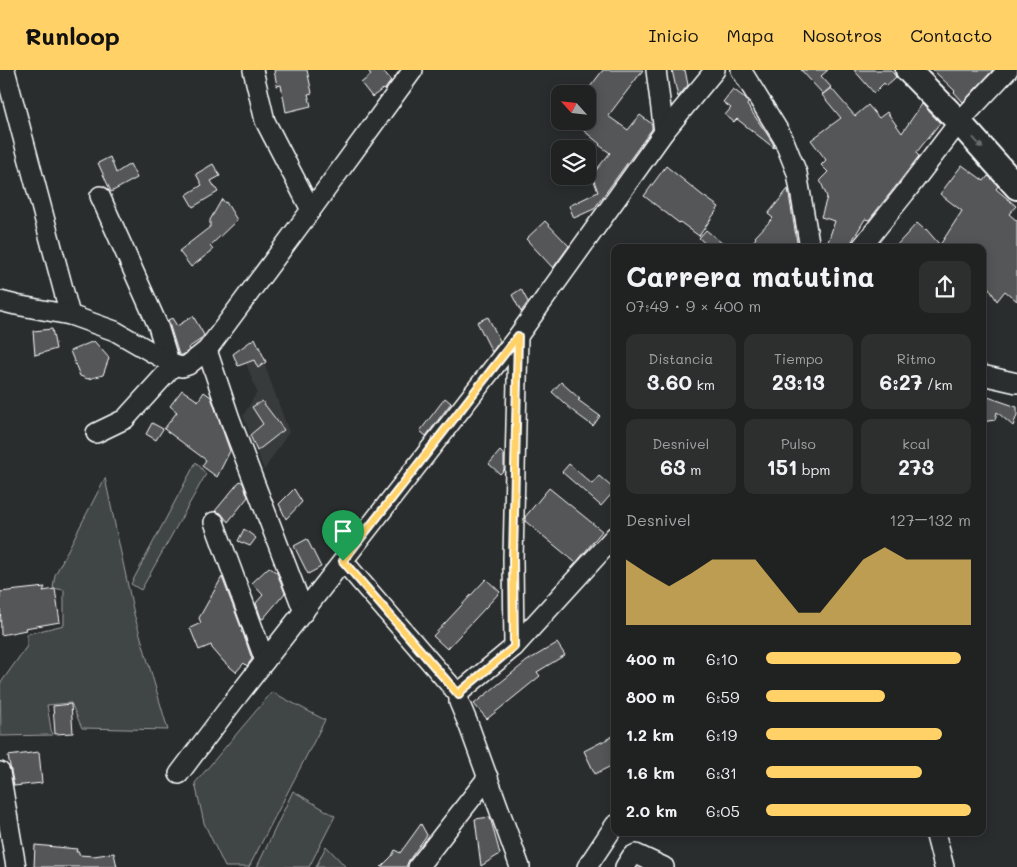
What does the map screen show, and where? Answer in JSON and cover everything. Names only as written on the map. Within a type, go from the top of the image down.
[{"type":"main road","points":[[908,70],[959,122],[1017,187]]},
{"type":"street","points":[[5,70],[70,315]]},
{"type":"street","points":[[253,70],[265,121],[311,210]]},
{"type":"street","points":[[0,301],[70,315],[115,331],[172,364],[182,367],[188,364],[207,350],[413,70]]},
{"type":"street","points":[[656,70],[664,132]]},
{"type":"street","points":[[179,774],[265,660],[518,336],[664,132],[715,70]]},
{"type":"street","points":[[741,70],[783,138],[797,173],[809,244]]},
{"type":"street","points":[[864,244],[906,193],[959,122],[1008,70]]},
{"type":"street","points":[[100,196],[158,326],[172,364]]},
{"type":"street","points":[[514,647],[513,559],[518,336]]},
{"type":"street","points":[[207,350],[230,419],[304,612]]},
{"type":"street","points":[[96,433],[125,419],[172,364]]},
{"type":"street","points":[[986,376],[1017,382]]},
{"type":"street","points":[[214,522],[265,660]]},
{"type":"street","points":[[459,695],[461,691],[514,647],[611,540]]},
{"type":"street","points":[[343,561],[459,695],[520,867]]},
{"type":"street","points":[[0,772],[16,867]]},
{"type":"street","points":[[418,867],[488,776]]},
{"type":"street","points":[[586,867],[611,831]]},
{"type":"street","points":[[936,836],[944,867]]},
{"type":"street","points":[[626,867],[632,856],[636,854],[664,867]]},
{"type":"shaded area","points":[[255,338],[289,432],[264,470],[243,416],[257,392],[246,363],[238,366],[233,354]]},
{"type":"shaded area","points":[[196,462],[206,474],[141,590],[131,584]]},
{"type":"shaded area","points":[[105,478],[134,614],[168,730],[82,728],[71,703],[47,705],[52,735],[1,736],[0,684],[27,646],[27,634],[64,625],[64,590],[53,588],[55,575]]},
{"type":"shaded area","points":[[272,692],[325,720],[249,867],[225,867],[204,823],[195,783]]},
{"type":"shaded area","points":[[293,791],[335,816],[309,867],[257,867]]},
{"type":"shaded area","points":[[326,846],[346,867],[316,867]]},
{"type":"building","points":[[274,70],[307,70],[312,93],[308,94],[311,106],[286,112],[281,85],[277,86]]},
{"type":"building","points":[[368,70],[382,70],[391,81],[384,90],[372,97],[361,83],[371,75]]},
{"type":"building","points":[[603,70],[643,70],[608,116],[628,130],[640,115],[652,124],[652,129],[594,209],[574,218],[569,206],[598,192],[596,185],[596,170],[610,153],[583,130],[596,130],[596,85],[592,85]]},
{"type":"building","points":[[672,70],[685,70],[688,85],[678,97]]},
{"type":"building","points":[[801,70],[828,70],[821,76],[831,87],[823,94]]},
{"type":"building","points":[[854,70],[891,70],[896,77],[886,86],[884,83],[874,93]]},
{"type":"building","points":[[933,70],[993,70],[963,102],[955,91]]},
{"type":"building","points":[[831,88],[855,116],[868,105],[879,118],[887,112],[902,133],[922,104],[940,123],[916,153],[919,156],[896,186],[869,220],[865,219],[851,244],[827,244],[835,221],[821,217],[827,197],[820,180],[828,172],[821,165],[826,160],[811,140],[841,118],[822,95]]},
{"type":"building","points":[[733,89],[745,98],[748,103],[747,105],[773,143],[774,148],[737,119],[734,122],[725,115],[731,108],[723,102]]},
{"type":"building","points":[[110,157],[116,173],[130,164],[137,178],[111,192],[98,163]]},
{"type":"building","points":[[213,164],[220,176],[211,181],[218,192],[193,207],[186,195],[202,185],[196,174]]},
{"type":"building","points":[[962,165],[984,181],[988,176],[991,178],[998,186],[996,189],[1016,206],[1009,214],[1017,221],[1017,301],[1005,291],[997,301],[986,283],[986,244],[941,244],[962,211],[940,194]]},
{"type":"building","points":[[666,166],[719,207],[699,236],[644,196]]},
{"type":"building","points":[[788,189],[797,244],[751,244],[755,237],[773,218],[768,214]]},
{"type":"building","points":[[222,199],[226,202],[237,220],[210,246],[213,250],[191,267],[179,251],[210,227],[210,220]]},
{"type":"building","points":[[545,221],[569,246],[553,268],[526,239]]},
{"type":"building","points":[[917,223],[926,229],[939,244],[898,244]]},
{"type":"building","points":[[706,230],[723,244],[706,244],[699,238]]},
{"type":"building","points":[[521,289],[528,302],[521,312],[512,295]]},
{"type":"building","points":[[193,316],[204,335],[188,348],[189,350],[183,355],[179,355],[168,320],[172,318],[177,326]]},
{"type":"building","points":[[488,317],[500,341],[492,352],[477,322]]},
{"type":"building","points":[[52,329],[56,349],[35,355],[33,331]]},
{"type":"building","points":[[255,338],[266,362],[258,368],[254,360],[238,366],[233,354]]},
{"type":"building","points":[[94,341],[109,358],[103,375],[88,379],[80,376],[70,351]]},
{"type":"building","points":[[561,382],[580,399],[578,400],[600,416],[593,426],[552,392]]},
{"type":"building","points":[[182,390],[198,401],[204,392],[211,397],[230,451],[217,477],[202,466],[206,460],[164,429],[177,412],[170,406]]},
{"type":"building","points":[[986,396],[1017,407],[1017,415],[1013,426],[997,412],[995,420],[986,421]]},
{"type":"building","points":[[445,398],[451,403],[426,436],[420,431]]},
{"type":"building","points":[[262,401],[284,430],[257,451],[250,435],[263,424],[252,407]]},
{"type":"building","points":[[152,423],[163,429],[156,440],[146,434]]},
{"type":"building","points":[[500,451],[504,455],[504,470],[500,474],[489,464]]},
{"type":"building","points":[[569,464],[592,484],[599,476],[611,486],[611,495],[601,506],[562,472]]},
{"type":"building","points":[[240,481],[243,483],[248,497],[228,522],[221,513],[215,511]]},
{"type":"building","points":[[549,488],[602,531],[576,563],[525,521],[525,517]]},
{"type":"building","points":[[294,489],[302,502],[286,519],[279,504]]},
{"type":"building","points":[[244,529],[256,538],[250,546],[238,541]]},
{"type":"building","points":[[307,539],[321,567],[308,574],[294,546]]},
{"type":"building","points":[[269,567],[277,573],[285,593],[263,619],[256,603],[263,595],[252,583]]},
{"type":"building","points":[[222,577],[252,659],[247,666],[244,663],[236,672],[224,662],[211,645],[199,650],[190,628],[201,623],[199,618]]},
{"type":"building","points":[[486,579],[500,592],[447,649],[433,636]]},
{"type":"building","points":[[45,587],[43,591],[55,589],[60,622],[25,628],[26,630],[1,635],[0,592]]},
{"type":"building","points":[[557,643],[565,655],[537,672],[540,676],[487,719],[474,704],[527,661]]},
{"type":"building","points":[[71,704],[73,733],[55,734],[53,706]]},
{"type":"building","points":[[611,737],[611,766],[595,774],[584,751]]},
{"type":"building","points":[[39,752],[42,783],[14,786],[8,756]]},
{"type":"building","points":[[490,817],[500,854],[481,866],[475,819]]},
{"type":"building","points":[[421,824],[427,835],[406,867],[381,867],[395,850],[400,853]]},
{"type":"building","points":[[35,845],[77,849],[76,852],[79,852],[79,855],[94,856],[114,853],[117,867],[34,867]]},
{"type":"route","points":[[518,336],[513,559],[514,647],[461,691],[459,695],[343,561],[518,336]]}]
